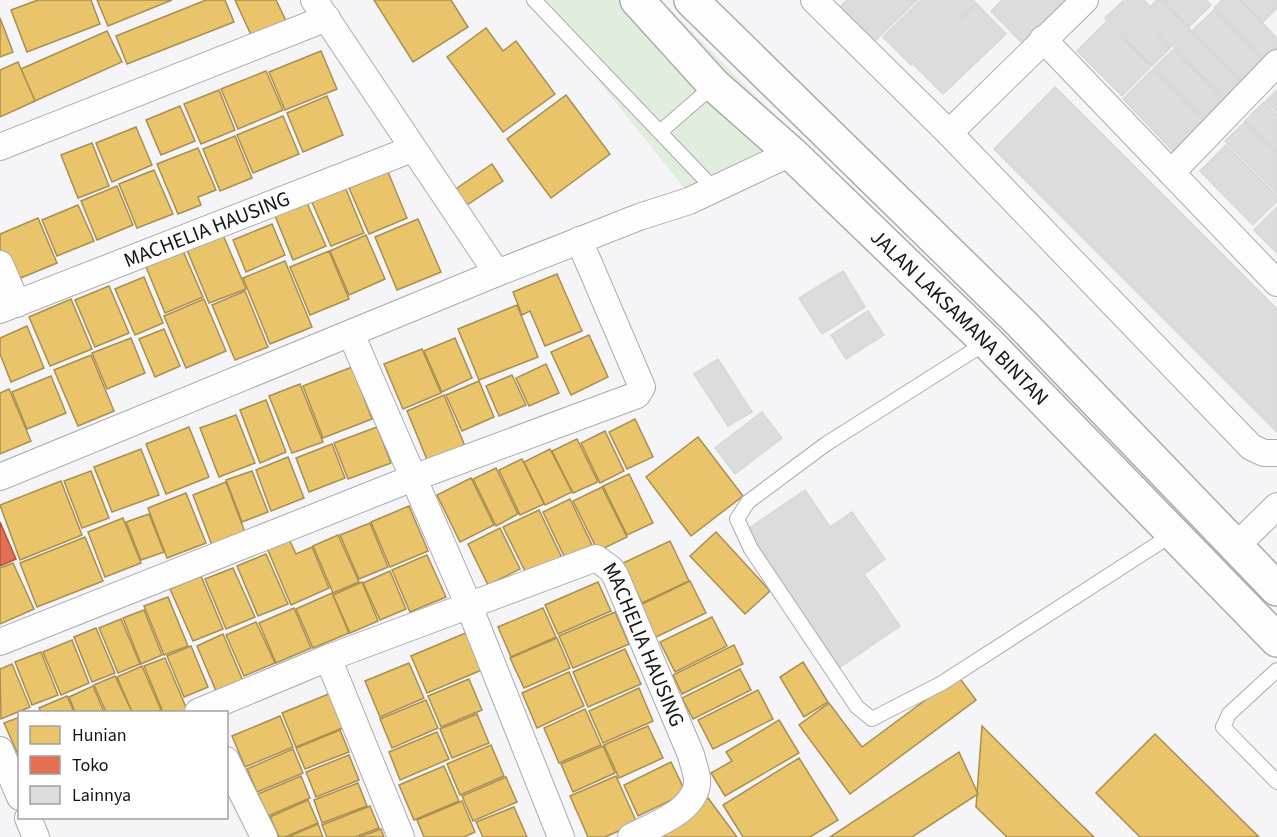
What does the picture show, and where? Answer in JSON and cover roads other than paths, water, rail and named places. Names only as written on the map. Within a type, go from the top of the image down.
[{"type":"main road","name":"JALAN LAKSAMANA BINTAN","points":[[637,0],[714,85],[791,153],[987,342],[1277,640]]},
{"type":"main road","name":"JALAN LAKSAMANA BINTAN","points":[[691,0],[1022,324],[1277,590]]},
{"type":"street","points":[[814,0],[949,133],[1251,447],[1264,453],[1277,453]]},
{"type":"street","points":[[949,133],[1085,0]]},
{"type":"street","points":[[0,147],[320,9],[497,273]]},
{"type":"street","points":[[1043,39],[1277,283]]},
{"type":"street","points":[[1172,172],[1277,63]]},
{"type":"street","name":"MACHELIA HAUSING","points":[[8,307],[412,148]]},
{"type":"street","points":[[0,477],[579,240],[689,201],[791,153]]},
{"type":"street","points":[[0,642],[413,478],[638,395],[642,387],[579,240]]},
{"type":"street","points":[[0,264],[8,307]]},
{"type":"street","points":[[351,334],[470,606],[561,837]]},
{"type":"street","points":[[1235,548],[1277,506]]},
{"type":"street","name":"MACHELIA HAUSING","points":[[203,711],[328,657],[596,558],[610,568],[691,755],[697,780],[693,797],[684,807],[631,837]]},
{"type":"street","points":[[328,657],[401,837]]},
{"type":"street","points":[[0,750],[14,796]]},
{"type":"street","points":[[228,764],[264,837]]},
{"type":"street","points":[[28,819],[36,837]]},
{"type":"lane","points":[[534,0],[713,188]]},
{"type":"lane","points":[[660,132],[714,85]]},
{"type":"lane","points":[[987,342],[826,444],[748,502],[737,519],[751,549],[857,707],[872,718],[942,683],[1175,533]]},
{"type":"lane","points":[[1277,670],[1229,714],[1223,727],[1277,782]]}]
